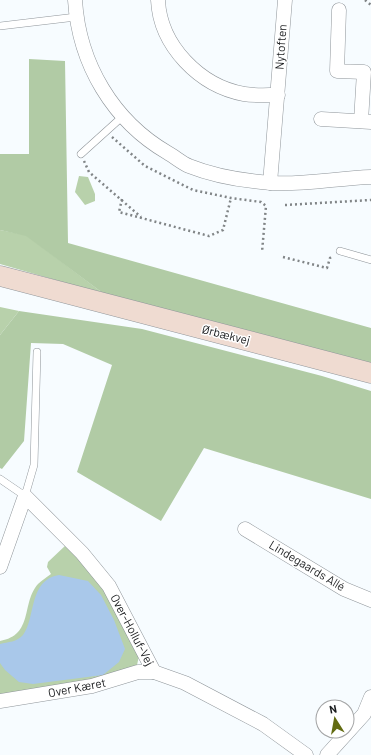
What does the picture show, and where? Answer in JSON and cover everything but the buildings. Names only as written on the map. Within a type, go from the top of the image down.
[{"type":"main road","name":"Ørbækvej","points":[[0,276],[371,373]]},
{"type":"main road","name":"Ørbækvej","points":[[0,286],[81,298]]},
{"type":"street","points":[[75,0],[76,17],[83,47],[94,75],[122,117],[151,143],[188,165],[226,177],[270,183],[318,183],[371,177]]},
{"type":"street","points":[[158,0],[166,32],[182,58],[203,77],[225,89],[246,94],[278,95]]},
{"type":"street","name":"Nytoften","points":[[270,183],[285,0]]},
{"type":"street","points":[[322,119],[366,122],[364,72],[337,71],[339,10]]},
{"type":"street","points":[[0,568],[24,496]]},
{"type":"street","name":"Over-Holluf-Vej","points":[[24,496],[82,553],[109,586],[154,672],[185,683],[263,724],[306,755]]},
{"type":"street","name":"Lindegaards Allé","points":[[245,528],[344,589],[371,600]]},
{"type":"street","name":"Over Kæret","points":[[0,702],[92,686],[117,680],[138,672],[154,672]]},
{"type":"street","points":[[327,755],[364,714],[371,696]]},
{"type":"lane","points":[[0,26],[76,17]]},
{"type":"lane","points":[[81,154],[122,117]]},
{"type":"lane","points":[[340,251],[371,260]]},
{"type":"lane","points":[[0,479],[24,496],[34,465],[38,352]]},
{"type":"path","points":[[365,0],[371,4]]},
{"type":"path","points":[[106,131],[145,166],[193,190],[230,198],[261,202],[266,206],[262,252]]},
{"type":"path","points":[[81,154],[89,172],[122,199],[142,218]]},
{"type":"path","points":[[122,199],[119,212],[210,236],[223,230],[230,198]]},
{"type":"path","points":[[285,205],[371,200]]},
{"type":"path","points":[[283,257],[327,268],[330,258],[340,251]]},
{"type":"green space","points":[[29,59],[65,61],[68,243],[371,328],[371,365],[104,294],[26,236],[0,230],[0,154],[29,154]]},
{"type":"green space","points":[[79,176],[88,177],[95,194],[95,201],[85,205],[75,192]]},
{"type":"green space","points":[[0,230],[26,235],[104,294],[0,264]]},
{"type":"green space","points":[[0,307],[19,311],[0,335]]},
{"type":"green space","points":[[19,311],[142,329],[322,376],[371,391],[371,499],[204,448],[161,521],[77,472],[112,365],[63,344],[31,343],[24,441],[2,469],[0,468],[0,335]]},
{"type":"green space","points":[[66,545],[102,587],[139,656],[137,665],[122,672],[89,682],[0,695],[0,641],[11,638],[18,632],[25,617],[33,592],[38,584],[51,574],[47,567],[48,562]]},
{"type":"water","points":[[59,575],[88,581],[101,595],[114,620],[125,649],[119,662],[103,675],[33,684],[19,682],[5,670],[0,663],[0,644],[15,640],[23,635],[30,619],[37,592],[42,584],[49,578]]}]
